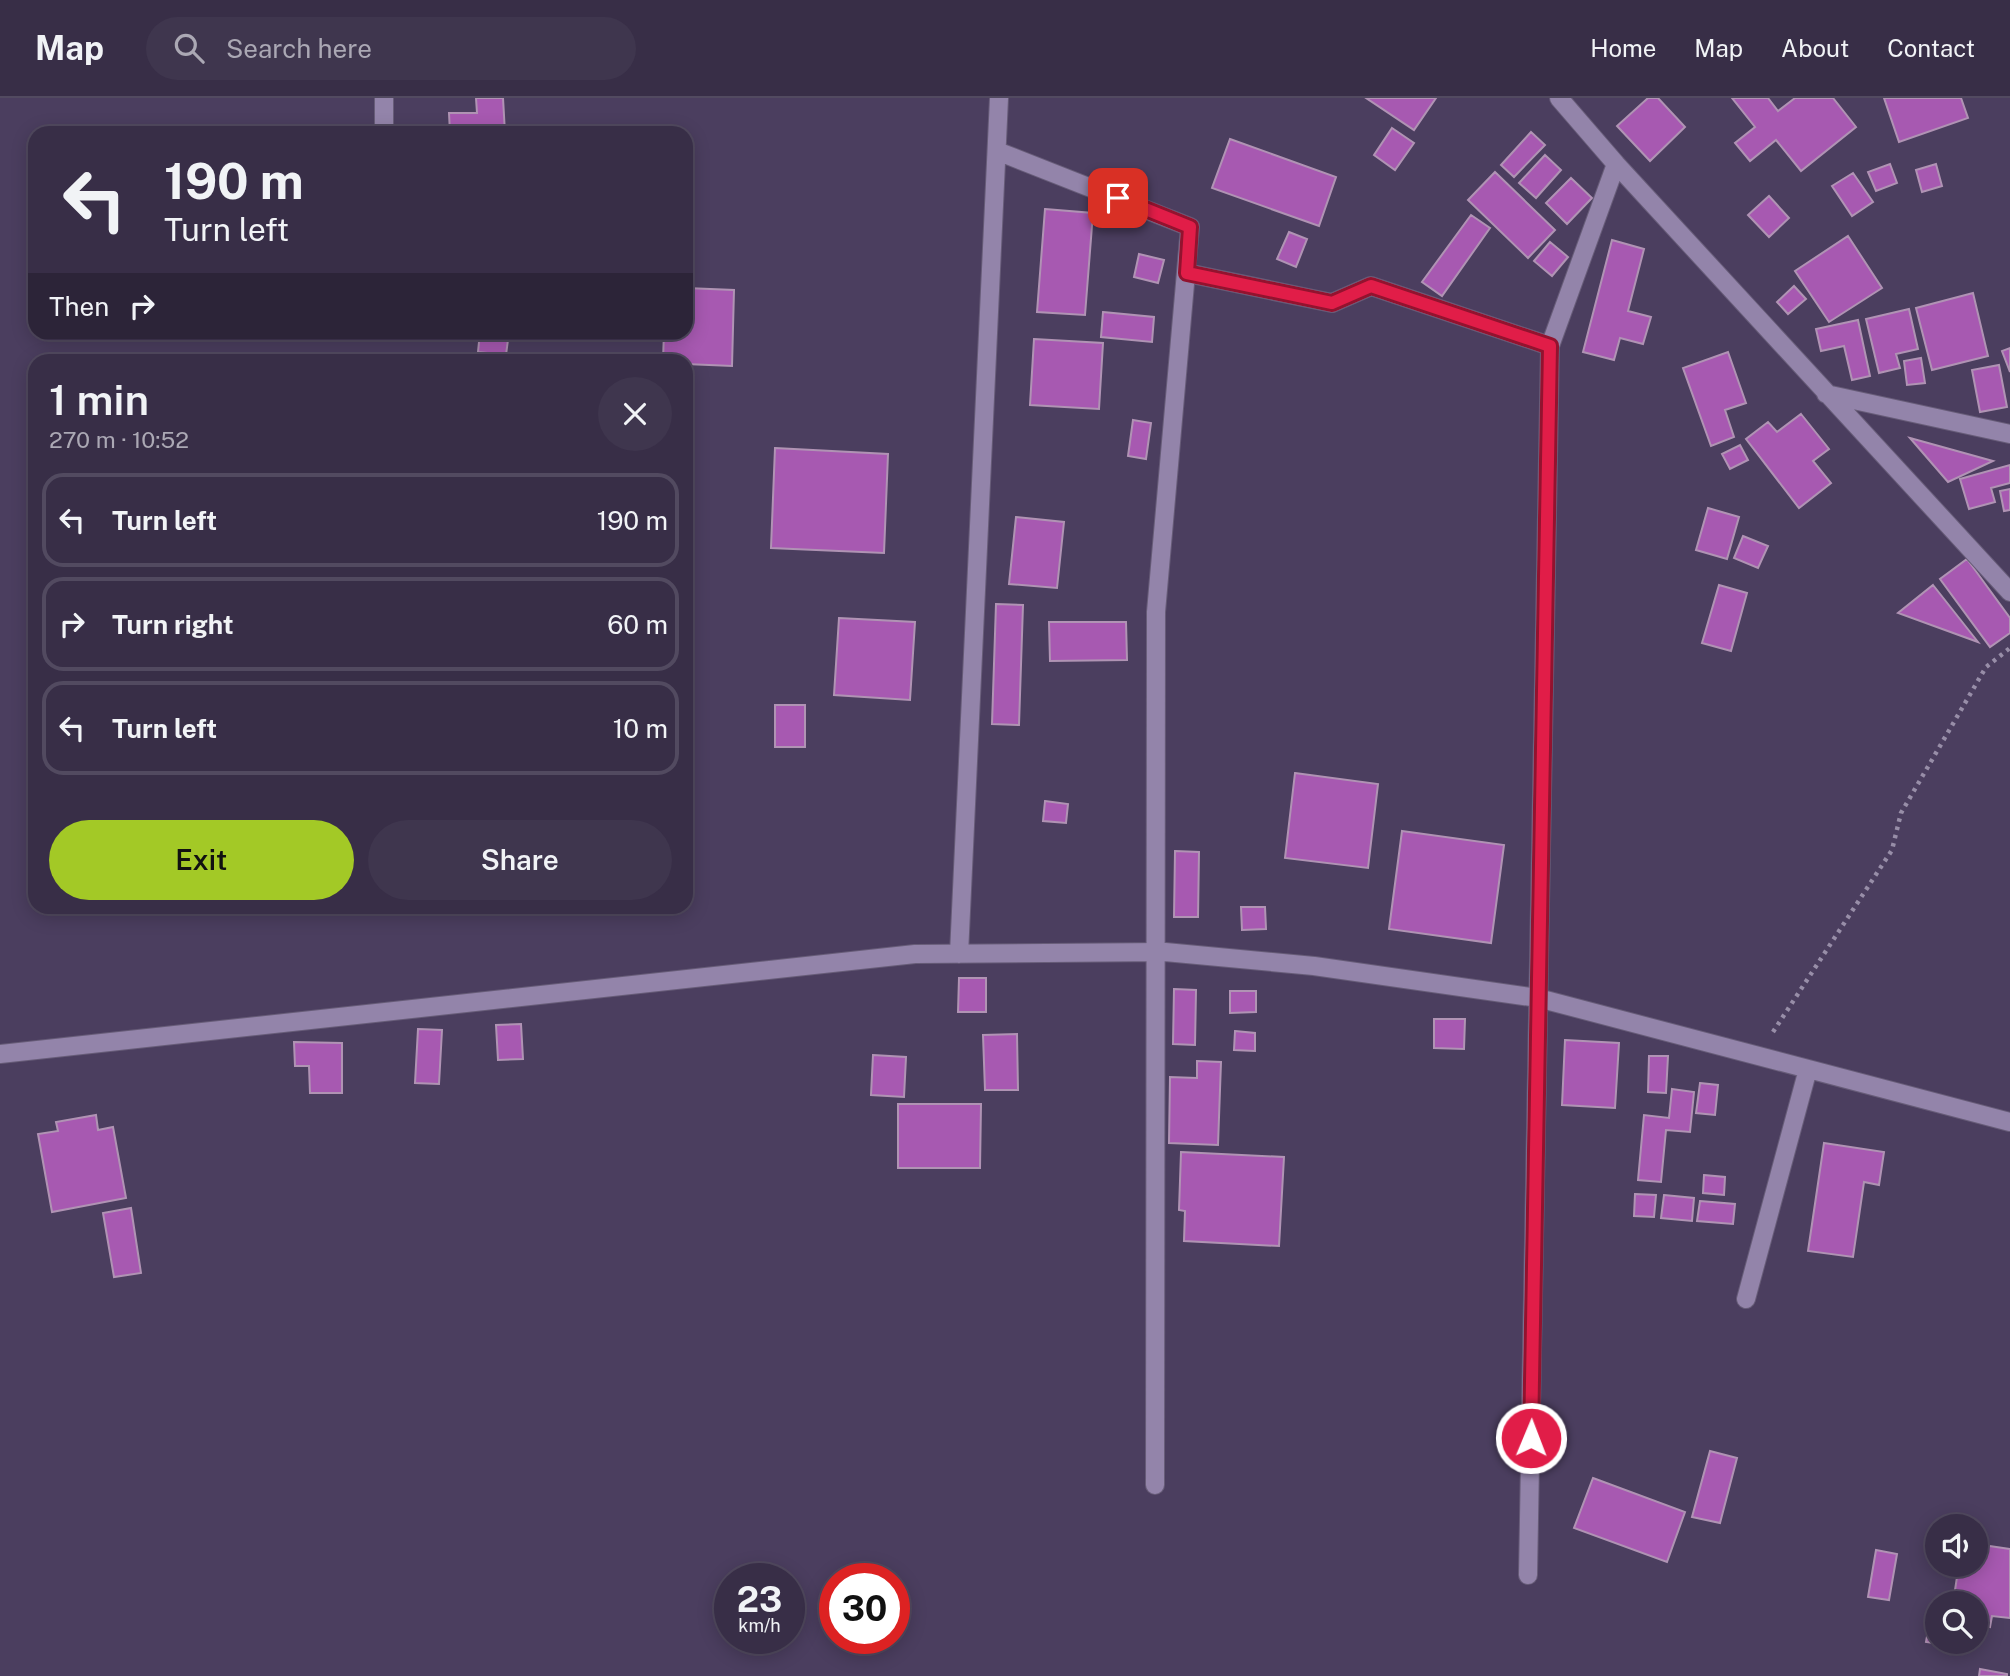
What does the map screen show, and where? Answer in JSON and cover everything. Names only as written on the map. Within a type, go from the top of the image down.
[{"type":"street","points":[[384,98],[384,126]]},
{"type":"street","points":[[959,954],[999,98]]},
{"type":"street","points":[[1559,98],[1616,164],[2010,592]]},
{"type":"street","points":[[997,151],[1190,227],[1156,612],[1155,1485]]},
{"type":"street","points":[[1528,1575],[1550,346],[1616,164]]},
{"type":"street","points":[[1187,273],[1332,303],[1371,286],[1550,346]]},
{"type":"street","points":[[1826,394],[2010,434]]},
{"type":"street","points":[[0,1054],[901,956],[1154,953],[1314,967],[1538,998],[2010,1122]]},
{"type":"street","points":[[1746,1300],[1808,1069]]},
{"type":"path","points":[[1757,1057],[1892,850],[1902,813],[1986,667],[2010,648]]},
{"type":"building","points":[[476,98],[503,98],[505,126],[450,126],[449,113],[477,113]]},
{"type":"building","points":[[1366,98],[1436,98],[1414,130]]},
{"type":"building","points":[[1648,98],[1658,98],[1685,127],[1650,161],[1617,126]]},
{"type":"building","points":[[1732,98],[1768,98],[1778,111],[1795,98],[1833,98],[1856,127],[1801,171],[1776,140],[1750,161],[1735,143],[1755,127]]},
{"type":"building","points":[[1884,98],[1961,98],[1968,118],[1899,142]]},
{"type":"building","points":[[1392,128],[1414,143],[1395,170],[1374,155]]},
{"type":"building","points":[[1531,132],[1545,145],[1514,177],[1501,165]]},
{"type":"building","points":[[1230,139],[1336,177],[1319,226],[1212,188]]},
{"type":"building","points":[[1545,155],[1561,170],[1536,198],[1519,183]]},
{"type":"building","points":[[1890,164],[1897,183],[1876,191],[1868,172]]},
{"type":"building","points":[[1936,164],[1942,186],[1922,192],[1916,170]]},
{"type":"building","points":[[1495,172],[1555,230],[1528,258],[1468,200]]},
{"type":"building","points":[[1853,173],[1873,202],[1852,216],[1832,186]]},
{"type":"building","points":[[1571,178],[1592,198],[1567,224],[1546,203]]},
{"type":"building","points":[[1769,196],[1789,218],[1769,237],[1748,215]]},
{"type":"building","points":[[1045,209],[1093,213],[1085,315],[1037,312]]},
{"type":"building","points":[[1471,215],[1490,228],[1442,296],[1422,282]]},
{"type":"building","points":[[1289,232],[1307,239],[1296,267],[1277,259]]},
{"type":"building","points":[[1848,236],[1882,288],[1829,322],[1795,271]]},
{"type":"building","points":[[1612,240],[1644,249],[1628,311],[1651,317],[1643,344],[1620,338],[1614,360],[1583,352]]},
{"type":"building","points":[[1550,242],[1568,257],[1552,276],[1534,261]]},
{"type":"building","points":[[1139,254],[1164,260],[1158,283],[1134,277]]},
{"type":"building","points":[[1794,286],[1806,299],[1788,314],[1777,302]]},
{"type":"building","points":[[693,288],[734,290],[732,366],[693,364],[693,354],[663,354],[664,340],[693,340]]},
{"type":"building","points":[[1973,293],[1988,356],[1932,370],[1916,308]]},
{"type":"building","points":[[1909,309],[1918,349],[1896,354],[1900,368],[1879,373],[1866,319]]},
{"type":"building","points":[[1103,312],[1154,317],[1152,342],[1101,337]]},
{"type":"building","points":[[1858,320],[1870,376],[1852,380],[1844,346],[1821,351],[1816,329]]},
{"type":"building","points":[[1034,339],[1103,343],[1099,409],[1030,405]]},
{"type":"building","points":[[479,340],[508,340],[506,354],[478,352]]},
{"type":"building","points":[[2010,348],[2010,372],[2002,351]]},
{"type":"building","points":[[1728,352],[1746,403],[1725,410],[1734,437],[1711,446],[1683,368]]},
{"type":"building","points":[[1921,358],[1925,383],[1907,385],[1904,361]]},
{"type":"building","points":[[1999,365],[2007,407],[1980,412],[1972,370]]},
{"type":"building","points":[[1801,414],[1829,449],[1813,461],[1831,483],[1799,508],[1746,439],[1768,422],[1777,432]]},
{"type":"building","points":[[1133,420],[1151,423],[1146,459],[1128,456]]},
{"type":"building","points":[[1910,438],[1993,461],[1948,482]]},
{"type":"building","points":[[1740,445],[1748,460],[1730,469],[1722,454]]},
{"type":"building","points":[[775,448],[888,454],[884,553],[771,548]]},
{"type":"building","points":[[2010,465],[2010,483],[1991,488],[1995,502],[1969,509],[1960,479]]},
{"type":"building","points":[[2010,489],[2010,510],[2004,511],[2000,491]]},
{"type":"building","points":[[1708,508],[1739,517],[1727,559],[1696,550]]},
{"type":"building","points":[[1016,517],[1064,522],[1057,588],[1009,584]]},
{"type":"building","points":[[1743,536],[1768,546],[1758,568],[1734,558]]},
{"type":"building","points":[[1967,559],[2010,618],[2010,633],[1990,647],[1940,579]]},
{"type":"building","points":[[1719,585],[1747,593],[1731,651],[1702,643]]},
{"type":"building","points":[[1933,585],[1978,642],[1898,613]]},
{"type":"building","points":[[996,604],[1023,605],[1019,725],[992,724]]},
{"type":"building","points":[[839,618],[915,622],[910,700],[834,695]]},
{"type":"building","points":[[1049,622],[1126,622],[1127,660],[1050,661]]},
{"type":"building","points":[[775,705],[805,705],[805,747],[775,747]]},
{"type":"building","points":[[1295,773],[1378,784],[1368,868],[1285,858]]},
{"type":"building","points":[[1045,801],[1068,804],[1066,823],[1043,821]]},
{"type":"building","points":[[1402,831],[1504,845],[1491,943],[1389,929]]},
{"type":"building","points":[[1175,851],[1199,852],[1198,917],[1174,917]]},
{"type":"building","points":[[1241,907],[1265,907],[1266,929],[1242,930]]},
{"type":"building","points":[[959,978],[986,978],[986,1012],[958,1012]]},
{"type":"building","points":[[1174,989],[1196,990],[1195,1045],[1173,1044]]},
{"type":"building","points":[[1230,991],[1256,991],[1256,1012],[1230,1013]]},
{"type":"building","points":[[1434,1019],[1465,1019],[1464,1049],[1434,1048]]},
{"type":"building","points":[[521,1024],[523,1059],[498,1060],[496,1025]]},
{"type":"building","points":[[418,1029],[442,1030],[439,1084],[415,1083]]},
{"type":"building","points":[[1235,1031],[1255,1033],[1255,1051],[1234,1050]]},
{"type":"building","points":[[1017,1034],[1018,1090],[985,1090],[983,1035]]},
{"type":"building","points":[[1565,1040],[1619,1043],[1615,1108],[1562,1105]]},
{"type":"building","points":[[294,1042],[342,1043],[342,1093],[310,1093],[309,1066],[295,1066]]},
{"type":"building","points":[[873,1055],[906,1057],[904,1097],[871,1095]]},
{"type":"building","points":[[1649,1056],[1668,1056],[1666,1093],[1648,1092]]},
{"type":"building","points":[[1197,1061],[1221,1062],[1218,1145],[1169,1143],[1170,1077],[1197,1078]]},
{"type":"building","points":[[1700,1083],[1718,1085],[1715,1115],[1696,1113]]},
{"type":"building","points":[[1672,1089],[1694,1092],[1690,1132],[1666,1130],[1661,1182],[1638,1180],[1644,1115],[1669,1118]]},
{"type":"building","points":[[898,1104],[981,1104],[980,1168],[898,1168]]},
{"type":"building","points":[[96,1115],[98,1130],[113,1127],[126,1198],[52,1212],[38,1134],[58,1131],[56,1122]]},
{"type":"building","points":[[1824,1143],[1884,1152],[1879,1185],[1864,1182],[1853,1257],[1808,1251]]},
{"type":"building","points":[[1181,1152],[1284,1157],[1279,1246],[1184,1241],[1185,1211],[1179,1210]]},
{"type":"building","points":[[1704,1175],[1725,1177],[1724,1195],[1703,1193]]},
{"type":"building","points":[[1635,1194],[1656,1195],[1654,1217],[1634,1216]]},
{"type":"building","points":[[1664,1195],[1694,1198],[1692,1221],[1661,1218]]},
{"type":"building","points":[[1700,1201],[1735,1204],[1733,1224],[1697,1221]]},
{"type":"building","points":[[131,1208],[141,1273],[114,1277],[103,1213]]},
{"type":"building","points":[[1710,1451],[1737,1458],[1720,1523],[1692,1517]]},
{"type":"building","points":[[1593,1478],[1685,1512],[1667,1562],[1574,1528]]},
{"type":"building","points":[[1988,1546],[2010,1549],[2010,1618],[1992,1616],[1988,1627],[1988,1591],[1955,1591],[1957,1577],[1988,1577]]},
{"type":"building","points":[[1876,1550],[1897,1554],[1889,1600],[1868,1597]]},
{"type":"building","points":[[1980,1669],[2007,1674],[2007,1676],[1979,1676]]},
{"type":"route","points":[[1118,198],[1190,227],[1187,273],[1332,303],[1371,286],[1550,346],[1531,1438]]}]
